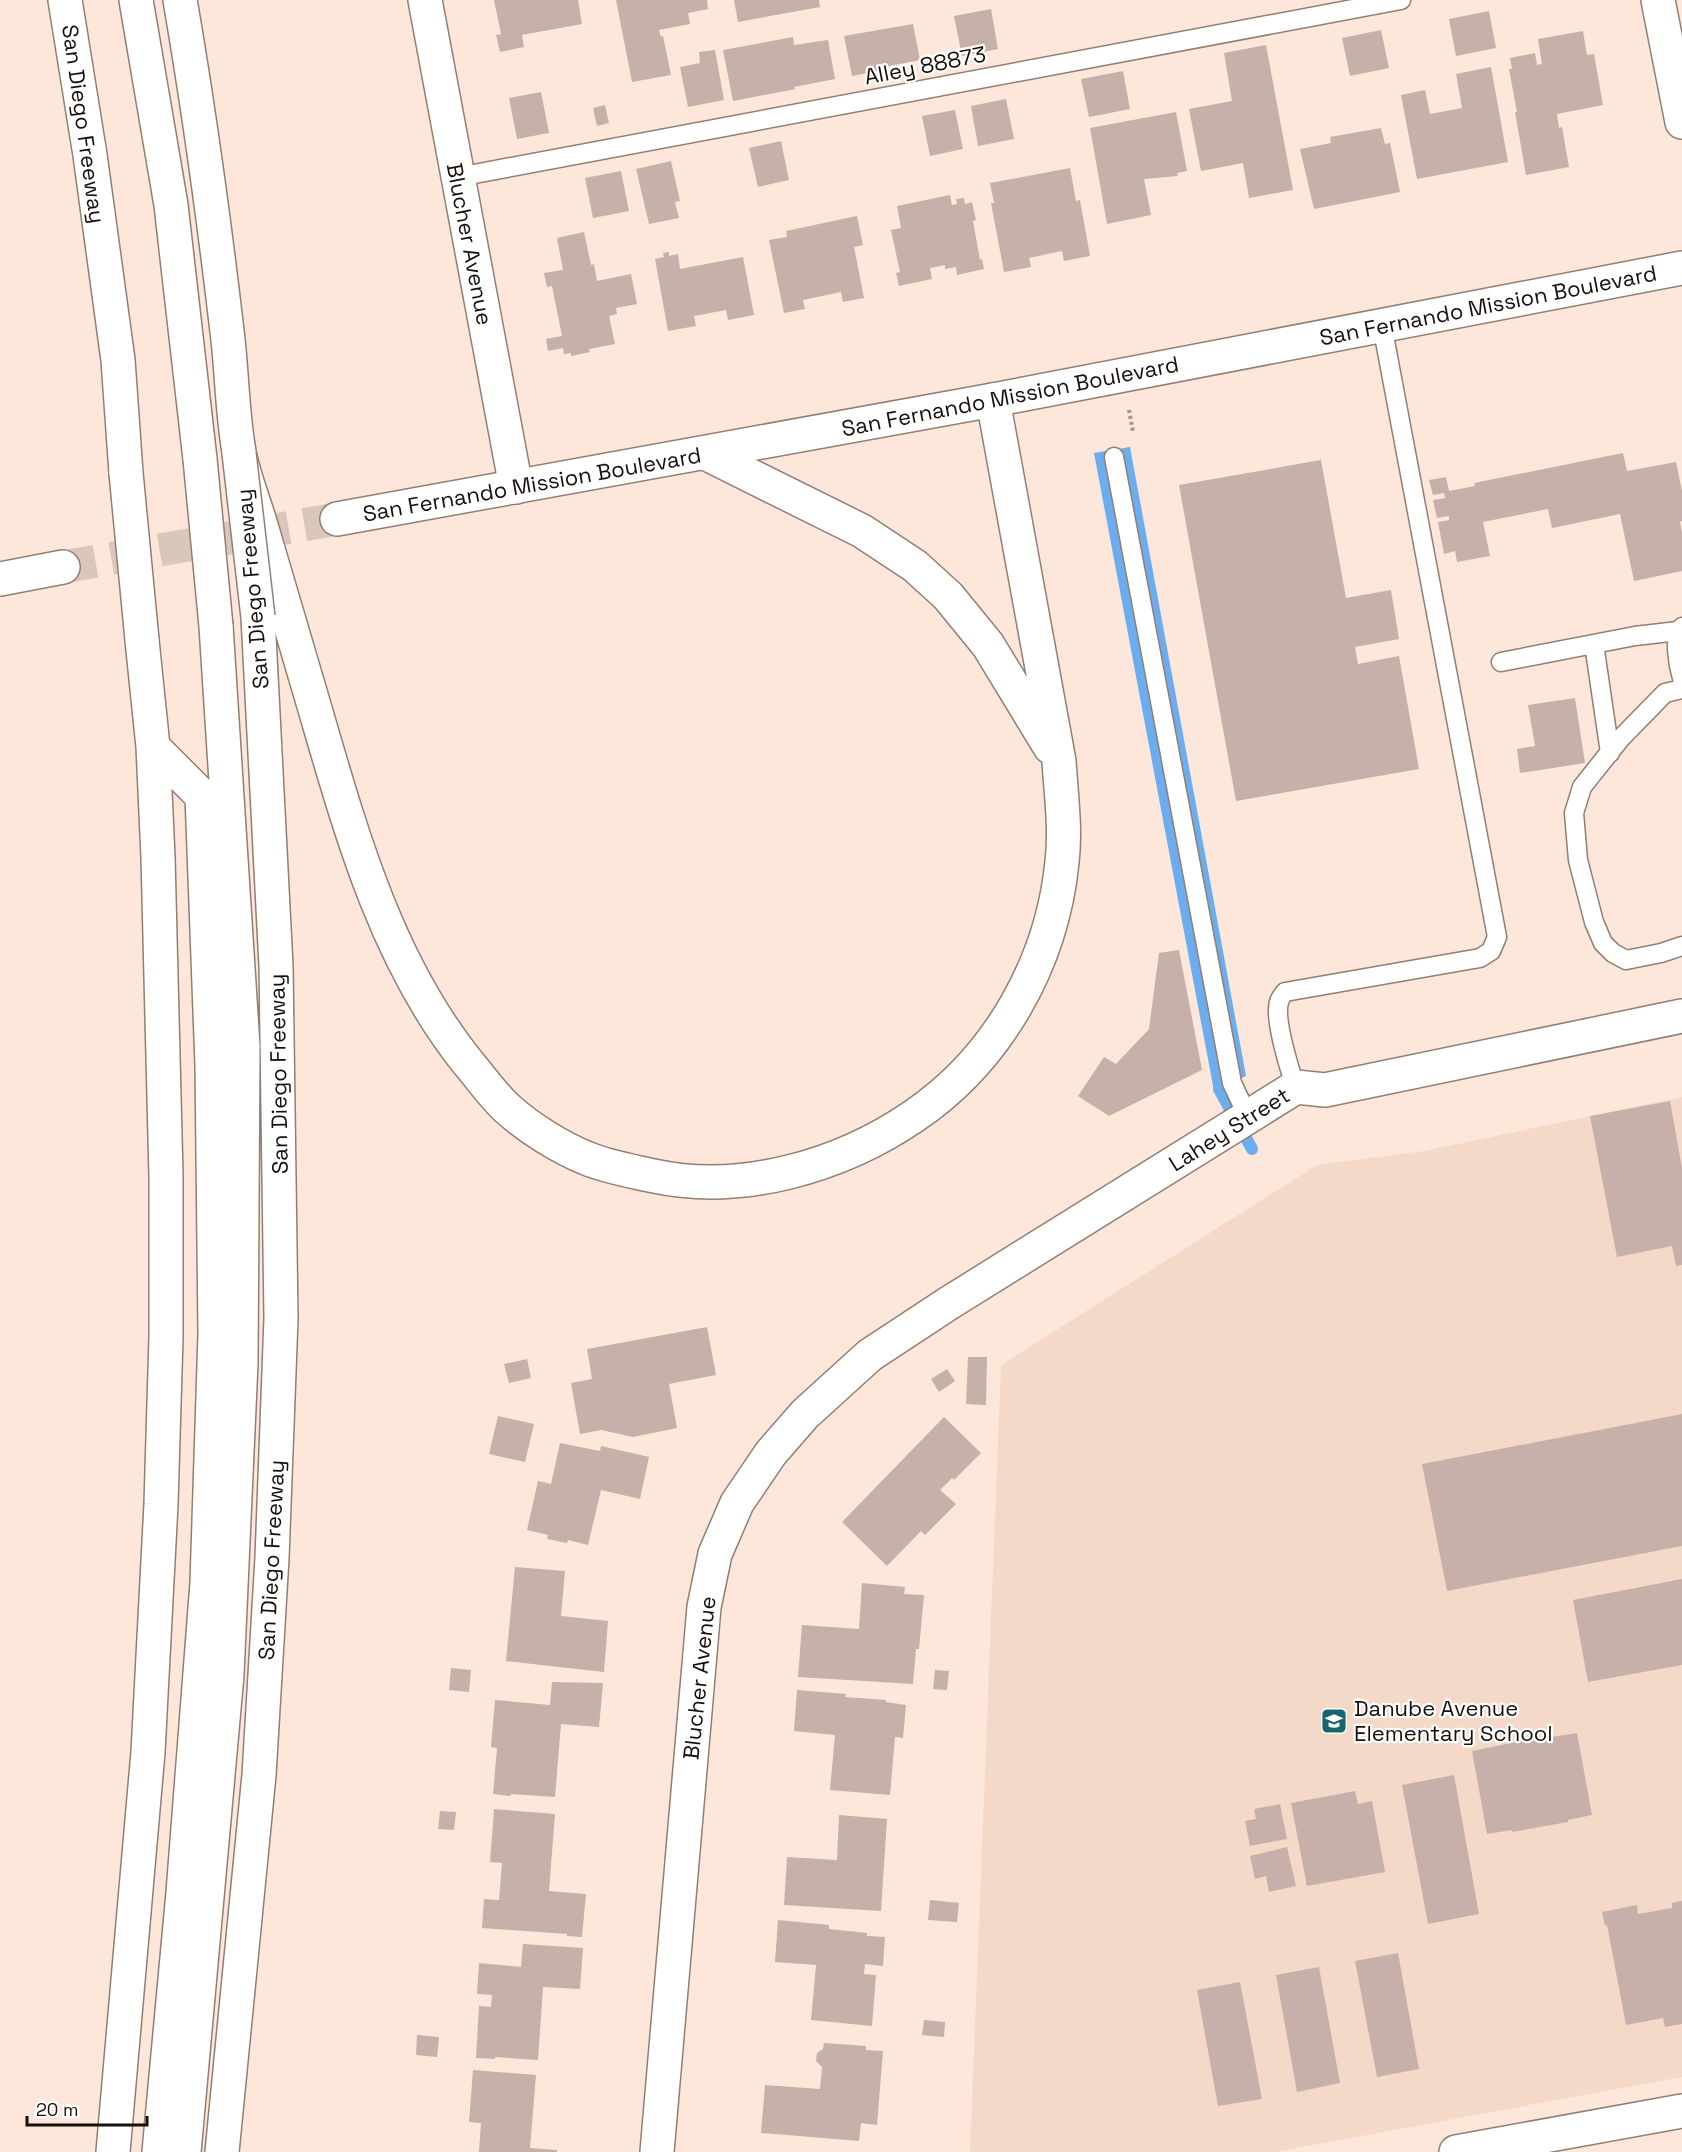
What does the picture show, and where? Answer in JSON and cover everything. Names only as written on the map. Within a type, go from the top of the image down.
[{"type":"main road","name":"San Diego Freeway","points":[[65,0],[118,360],[126,473],[153,747],[162,984],[166,1176],[166,1337],[161,1504],[148,1752],[113,2152]]},
{"type":"main road","points":[[136,0],[171,205],[200,459],[216,626],[243,1046],[241,1363],[227,1675],[184,2152]]},
{"type":"main road","name":"San Diego Freeway","points":[[180,0],[198,102],[228,335],[258,617],[276,966],[281,1318],[272,1558],[259,1775],[222,2152]]},
{"type":"main road","name":"Blucher Avenue","points":[[425,0],[516,487]]},
{"type":"main road","points":[[1658,0],[1682,122]]},
{"type":"main road","name":"San Fernando Mission Boulevard","points":[[337,519],[993,400],[1682,268]]},
{"type":"main road","points":[[239,453],[356,846],[397,948],[425,1000],[453,1044],[508,1109],[541,1133],[586,1158],[627,1170],[676,1180],[716,1182],[758,1178],[844,1155],[891,1132],[927,1107],[958,1080],[993,1040],[1016,1008],[1045,942],[1057,899],[1063,859],[1063,811],[1059,761],[993,400]]},
{"type":"main road","points":[[705,453],[862,531],[915,566],[948,596],[988,645],[1059,761]]},
{"type":"main road","points":[[0,579],[63,567]]},
{"type":"main road","points":[[153,747],[202,796],[212,1065],[215,1322],[206,1594],[184,1882],[159,2152]]},
{"type":"main road","name":"Lahey Street","points":[[949,1303],[1296,1087],[1325,1090],[1682,1016]]},
{"type":"main road","name":"Blucher Avenue","points":[[657,2152],[704,1607],[715,1554],[737,1503],[771,1453],[805,1414],[870,1355],[949,1303]]},
{"type":"main road","points":[[1456,2152],[1682,2111]]},
{"type":"lane","name":"Alley 88873","points":[[458,177],[1401,0]]},
{"type":"lane","points":[[1296,1087],[1289,1068],[1278,1010],[1280,998],[1286,992],[1480,958],[1491,951],[1497,937],[1382,325]]},
{"type":"lane","points":[[1114,457],[1232,1083],[1248,1117]]},
{"type":"lane","points":[[1502,662],[1680,629],[1677,661],[1682,678]]},
{"type":"lane","points":[[1594,644],[1610,753]]},
{"type":"lane","points":[[1682,689],[1665,693],[1621,738],[1582,787],[1574,813],[1578,860],[1594,922],[1603,943],[1613,953],[1626,960],[1682,946]]},
{"type":"shaded area","name":"Danube Avenue Elementary School","points":[[1682,1097],[1682,2077],[1275,2152],[970,2152],[1001,1365],[1317,1165],[1424,1151]]},
{"type":"water","points":[[1130,447],[1246,1076],[1214,1091],[1094,453]]},
{"type":"building","points":[[494,0],[578,0],[582,24],[522,35],[524,47],[500,52],[496,35],[501,34]]},
{"type":"building","points":[[616,0],[707,0],[708,9],[688,13],[690,24],[659,30],[661,37],[663,36],[671,75],[632,82]]},
{"type":"building","points":[[734,0],[819,0],[820,7],[738,22]]},
{"type":"building","points":[[991,9],[998,49],[962,56],[954,16]]},
{"type":"building","points":[[1489,11],[1496,48],[1456,56],[1449,19]]},
{"type":"building","points":[[913,24],[920,60],[852,76],[844,36]]},
{"type":"building","points":[[1381,30],[1389,68],[1350,76],[1342,38]]},
{"type":"building","points":[[1583,31],[1587,55],[1594,54],[1603,105],[1557,114],[1559,128],[1562,127],[1569,167],[1526,175],[1509,69],[1512,69],[1510,58],[1535,53],[1537,65],[1542,64],[1538,39]]},
{"type":"building","points":[[793,37],[794,45],[828,40],[835,79],[733,101],[723,50]]},
{"type":"building","points":[[1266,45],[1293,190],[1249,198],[1243,163],[1201,171],[1189,109],[1232,101],[1224,53]]},
{"type":"building","points":[[715,50],[724,100],[688,107],[680,67],[700,63],[699,52]]},
{"type":"building","points":[[1491,67],[1508,162],[1417,179],[1401,95],[1425,90],[1430,114],[1462,108],[1456,74]]},
{"type":"building","points":[[1123,71],[1130,109],[1089,117],[1081,79]]},
{"type":"building","points":[[541,92],[549,133],[517,139],[509,98]]},
{"type":"building","points":[[1006,99],[1014,139],[978,146],[971,106]]},
{"type":"building","points":[[605,105],[609,123],[597,126],[593,108]]},
{"type":"building","points":[[955,110],[963,149],[930,156],[922,116]]},
{"type":"building","points":[[1176,112],[1187,171],[1177,173],[1178,176],[1144,179],[1151,215],[1107,224],[1090,128]]},
{"type":"building","points":[[1381,128],[1385,144],[1390,143],[1400,192],[1314,209],[1300,149],[1331,143],[1330,137]]},
{"type":"building","points":[[781,141],[789,180],[758,187],[749,148]]},
{"type":"building","points":[[671,161],[680,201],[675,202],[679,218],[649,224],[636,169]]},
{"type":"building","points":[[1070,168],[1076,201],[1080,200],[1090,256],[1064,261],[1062,251],[1029,258],[1031,267],[1004,272],[991,203],[994,203],[990,183]]},
{"type":"building","points":[[621,171],[629,211],[593,218],[585,178]]},
{"type":"building","points":[[950,195],[952,205],[957,204],[956,199],[964,198],[965,204],[972,202],[976,220],[973,221],[980,260],[982,259],[984,269],[957,275],[956,267],[945,269],[945,265],[930,268],[932,279],[899,286],[896,273],[900,272],[891,230],[901,228],[897,206]]},
{"type":"building","points":[[857,216],[863,245],[854,247],[864,298],[843,302],[841,292],[803,300],[805,309],[784,313],[769,240],[787,237],[786,231]]},
{"type":"building","points":[[584,232],[597,281],[631,274],[637,304],[616,308],[617,314],[609,316],[615,344],[589,349],[590,352],[571,356],[571,353],[564,354],[563,348],[548,351],[546,339],[562,336],[552,286],[547,287],[544,273],[563,270],[557,238]]},
{"type":"building","points":[[669,252],[669,256],[678,254],[680,269],[743,257],[754,315],[728,320],[726,310],[694,316],[696,326],[668,331],[655,259],[664,257],[663,253]]},
{"type":"building","points":[[1623,453],[1627,471],[1676,462],[1682,491],[1682,521],[1680,522],[1682,571],[1634,581],[1620,514],[1552,528],[1548,509],[1483,522],[1490,556],[1457,562],[1455,551],[1444,554],[1438,522],[1449,520],[1449,516],[1437,518],[1433,500],[1445,498],[1444,493],[1433,495],[1429,480],[1446,477],[1449,491],[1475,486],[1474,483]]},
{"type":"building","points":[[1321,460],[1346,598],[1391,590],[1399,639],[1355,647],[1358,664],[1399,656],[1419,769],[1236,801],[1179,485]]},
{"type":"building","points":[[1575,698],[1585,763],[1520,773],[1517,749],[1535,746],[1528,705]]},
{"type":"building","points":[[1179,950],[1202,1070],[1109,1116],[1078,1096],[1104,1057],[1116,1064],[1149,1029],[1159,953]]},
{"type":"building","points":[[1670,1101],[1682,1168],[1682,1265],[1676,1266],[1672,1246],[1617,1257],[1590,1116]]},
{"type":"building","points":[[707,1327],[716,1375],[669,1384],[677,1428],[633,1437],[601,1430],[580,1434],[571,1383],[592,1379],[587,1349]]},
{"type":"building","points":[[968,1357],[987,1357],[986,1405],[966,1404]]},
{"type":"building","points":[[527,1359],[531,1378],[509,1383],[504,1364]]},
{"type":"building","points":[[947,1369],[955,1381],[939,1392],[931,1379]]},
{"type":"building","points":[[1682,1414],[1682,1546],[1447,1591],[1422,1464]]},
{"type":"building","points":[[498,1416],[534,1424],[525,1462],[489,1454]]},
{"type":"building","points":[[944,1417],[981,1453],[954,1480],[952,1478],[940,1490],[956,1504],[925,1535],[921,1531],[887,1566],[842,1522]]},
{"type":"building","points":[[560,1443],[600,1451],[601,1446],[649,1457],[640,1499],[601,1490],[588,1545],[568,1540],[567,1543],[547,1539],[548,1535],[527,1530],[538,1481],[551,1484]]},
{"type":"building","points":[[515,1567],[565,1571],[561,1616],[608,1621],[604,1672],[506,1661]]},
{"type":"building","points":[[1682,1579],[1682,1665],[1588,1682],[1573,1600]]},
{"type":"building","points":[[862,1583],[905,1587],[904,1594],[924,1595],[913,1684],[798,1677],[802,1625],[859,1629]]},
{"type":"building","points":[[451,1668],[471,1670],[469,1692],[449,1690]]},
{"type":"building","points":[[935,1670],[949,1671],[947,1690],[933,1689]]},
{"type":"building","points":[[552,1682],[603,1683],[599,1727],[561,1724],[555,1797],[493,1794],[497,1748],[491,1747],[495,1700],[550,1705]]},
{"type":"building","points":[[797,1690],[846,1694],[845,1697],[886,1700],[886,1702],[906,1705],[903,1738],[895,1737],[890,1795],[830,1790],[835,1735],[794,1731]]},
{"type":"building","points":[[1577,1733],[1592,1815],[1568,1820],[1568,1822],[1487,1834],[1472,1751],[1551,1735],[1552,1737]]},
{"type":"building","points":[[1454,1775],[1479,1914],[1428,1924],[1402,1785]]},
{"type":"building","points":[[1355,1791],[1358,1804],[1372,1801],[1385,1872],[1307,1886],[1291,1803]]},
{"type":"building","points":[[1280,1804],[1287,1839],[1250,1846],[1245,1821],[1256,1819],[1254,1809]]},
{"type":"building","points":[[494,1809],[555,1814],[549,1891],[586,1894],[582,1937],[482,1928],[484,1899],[499,1900],[502,1863],[490,1862]]},
{"type":"building","points":[[440,1811],[456,1812],[454,1830],[438,1829]]},
{"type":"building","points":[[839,1815],[887,1819],[881,1911],[784,1905],[787,1857],[837,1860]]},
{"type":"building","points":[[1287,1847],[1296,1886],[1269,1892],[1266,1876],[1255,1879],[1250,1856]]},
{"type":"building","points":[[930,1900],[959,1903],[957,1922],[928,1920]]},
{"type":"building","points":[[1682,1901],[1682,2024],[1665,2027],[1663,2018],[1626,2025],[1607,1925],[1605,1926],[1602,1912],[1637,1905],[1638,1914],[1672,1908],[1672,1903]]},
{"type":"building","points":[[778,1920],[829,1925],[829,1929],[885,1937],[883,1966],[865,1964],[864,1974],[876,1975],[872,2026],[811,2020],[816,1965],[775,1962]]},
{"type":"building","points":[[523,1944],[583,1948],[580,1989],[543,1987],[538,2060],[476,2058],[479,2006],[491,2007],[492,1995],[477,1994],[479,1963],[521,1967]]},
{"type":"building","points":[[1398,1953],[1419,2069],[1377,2077],[1355,1961]]},
{"type":"building","points":[[1319,1967],[1340,2083],[1297,2092],[1276,1975]]},
{"type":"building","points":[[1240,1982],[1262,2099],[1218,2106],[1197,1990]]},
{"type":"building","points":[[924,2020],[945,2022],[944,2037],[922,2035]]},
{"type":"building","points":[[417,2035],[439,2037],[437,2057],[416,2055]]},
{"type":"building","points":[[824,2043],[866,2046],[866,2050],[883,2051],[877,2125],[861,2123],[859,2141],[761,2133],[765,2085],[820,2089],[822,2067],[816,2061],[817,2053],[823,2049]]},
{"type":"building","points":[[473,2070],[536,2075],[530,2148],[557,2150],[557,2152],[479,2152],[481,2123],[469,2122]]},
{"type":"waterway","points":[[1221,1075],[1219,1089],[1252,1149]]},
{"type":"tunnel","points":[[63,567],[337,519]]},
{"type":"place","name":"Danube Avenue Elementary School","points":[[1334,1721]]}]
